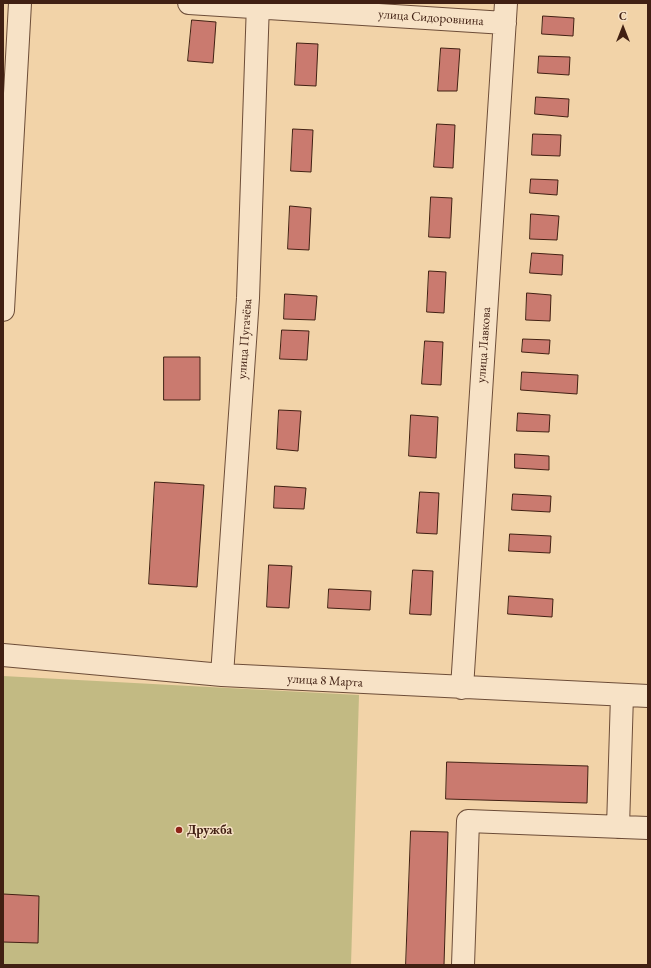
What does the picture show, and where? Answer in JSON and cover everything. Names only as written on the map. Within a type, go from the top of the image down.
[{"type":"street","points":[[3,310],[20,3]]},
{"type":"street","name":"улица Сидоровнина","points":[[189,3],[505,13]]},
{"type":"street","name":"улица Пугачёва","points":[[222,675],[248,298],[258,5]]},
{"type":"street","name":"улица Лавкова","points":[[462,688],[505,13]]},
{"type":"street","name":"улица 8 Марта","points":[[3,655],[222,675],[648,696]]},
{"type":"street","points":[[618,827],[622,695]]},
{"type":"street","points":[[463,965],[468,821],[648,828]]},
{"type":"shaded area","name":"Дружба","points":[[3,676],[359,695],[351,965],[3,965]]},
{"type":"building","points":[[543,16],[574,18],[573,36],[542,34]]},
{"type":"building","points":[[192,20],[216,22],[213,63],[188,61]]},
{"type":"building","points":[[297,43],[318,44],[316,86],[295,85]]},
{"type":"building","points":[[441,48],[460,49],[457,91],[438,91]]},
{"type":"building","points":[[539,56],[570,57],[569,75],[538,73]]},
{"type":"building","points":[[536,97],[569,99],[568,117],[535,114]]},
{"type":"building","points":[[437,124],[455,125],[453,168],[434,167]]},
{"type":"building","points":[[293,129],[313,130],[311,172],[291,171]]},
{"type":"building","points":[[533,134],[561,135],[560,156],[532,155]]},
{"type":"building","points":[[531,179],[558,180],[557,195],[530,193]]},
{"type":"building","points":[[431,197],[452,198],[450,238],[429,237]]},
{"type":"building","points":[[290,206],[311,208],[309,250],[288,249]]},
{"type":"building","points":[[531,214],[559,216],[557,240],[530,239]]},
{"type":"building","points":[[532,253],[563,255],[562,275],[530,273]]},
{"type":"building","points":[[429,271],[446,272],[444,313],[427,312]]},
{"type":"building","points":[[527,293],[551,295],[550,321],[526,320]]},
{"type":"building","points":[[285,294],[317,296],[315,320],[284,319]]},
{"type":"building","points":[[282,330],[309,331],[307,360],[280,359]]},
{"type":"building","points":[[523,339],[550,340],[549,354],[522,352]]},
{"type":"building","points":[[425,341],[443,342],[441,385],[422,384]]},
{"type":"building","points":[[164,357],[200,357],[200,400],[164,400]]},
{"type":"building","points":[[522,372],[578,375],[577,394],[521,390]]},
{"type":"building","points":[[279,410],[301,411],[298,451],[277,449]]},
{"type":"building","points":[[518,413],[550,415],[549,432],[517,431]]},
{"type":"building","points":[[411,415],[438,417],[436,458],[409,456]]},
{"type":"building","points":[[515,454],[549,456],[549,470],[515,468]]},
{"type":"building","points":[[155,482],[204,485],[197,587],[149,584]]},
{"type":"building","points":[[275,486],[306,488],[304,509],[274,508]]},
{"type":"building","points":[[420,492],[439,493],[437,534],[417,533]]},
{"type":"building","points":[[513,494],[551,496],[550,512],[512,510]]},
{"type":"building","points":[[510,534],[551,536],[550,553],[509,551]]},
{"type":"building","points":[[269,565],[292,566],[289,608],[267,607]]},
{"type":"building","points":[[413,570],[433,571],[431,615],[410,614]]},
{"type":"building","points":[[329,589],[371,591],[370,610],[328,608]]},
{"type":"building","points":[[509,596],[553,599],[552,617],[508,614]]},
{"type":"building","points":[[447,762],[588,766],[587,803],[446,799]]},
{"type":"building","points":[[411,831],[448,832],[444,965],[406,965]]},
{"type":"building","points":[[3,894],[39,896],[38,943],[3,942]]},
{"type":"place","name":"Дружба","points":[[179,830]]}]
